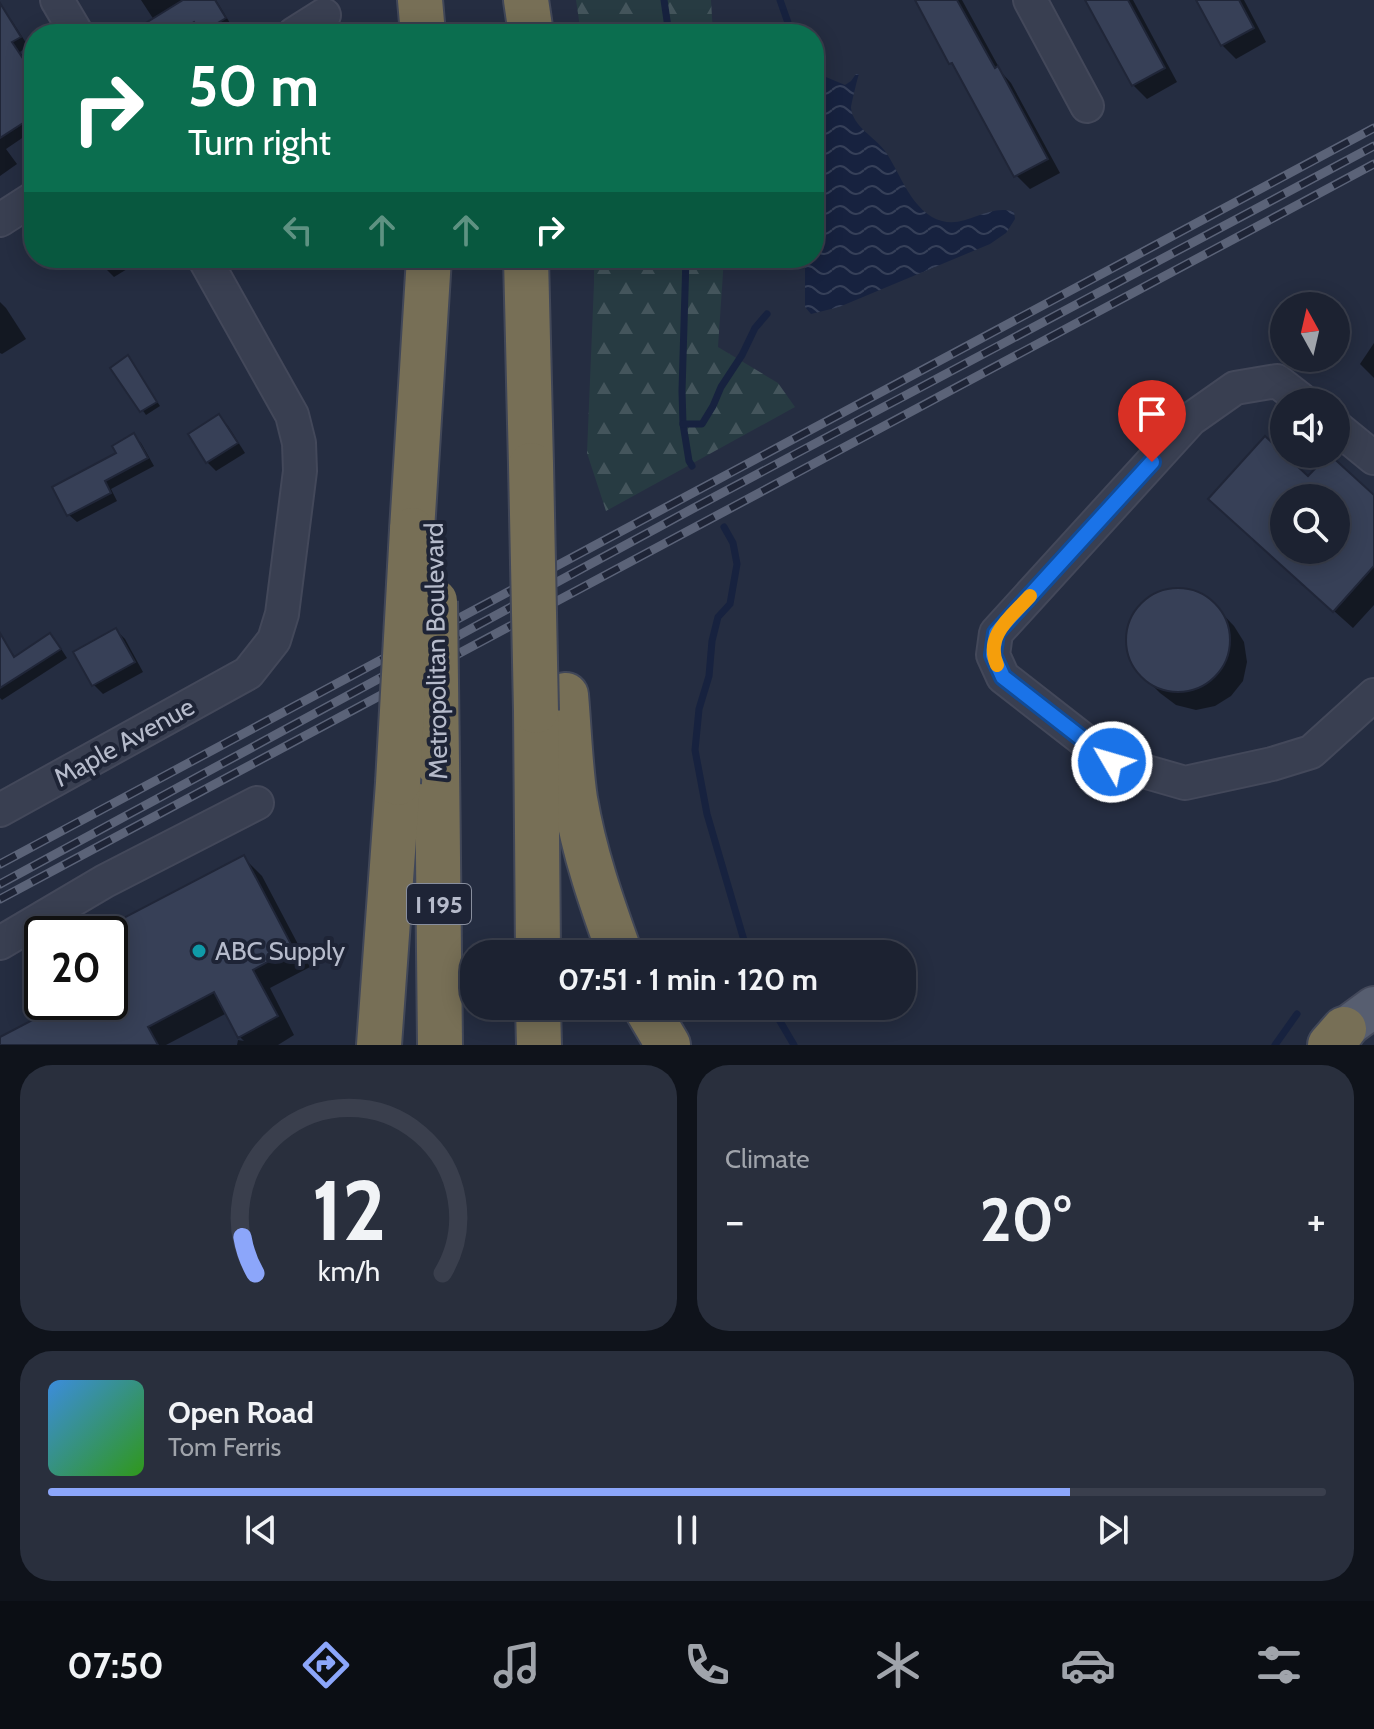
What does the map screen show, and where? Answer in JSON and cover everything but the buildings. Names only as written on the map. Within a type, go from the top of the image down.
[{"type":"highway","points":[[420,0],[422,24]]},
{"type":"highway","points":[[511,0],[513,24]]},
{"type":"highway","points":[[526,0],[530,24]]},
{"type":"highway","name":"Metropolitan Boulevard","points":[[429,268],[423,524],[437,763],[440,1045]]},
{"type":"highway","points":[[527,268],[545,457]]},
{"type":"highway","points":[[539,940],[551,703],[545,457],[549,268]]},
{"type":"highway","points":[[379,1045],[398,783],[423,524]]},
{"type":"highway","points":[[551,703],[596,886],[615,940]]},
{"type":"highway","points":[[538,1020],[539,1045]]},
{"type":"highway","points":[[653,1020],[668,1045]]},
{"type":"street","points":[[57,0],[71,24]]},
{"type":"street","points":[[1030,0],[1087,106]]},
{"type":"street","points":[[310,24],[324,15]]},
{"type":"street","points":[[0,220],[24,204]]},
{"type":"street","name":"Maple Avenue","points":[[0,809],[248,673],[274,640],[282,614],[300,471],[299,443],[292,415],[210,268]]},
{"type":"street","points":[[1286,388],[1277,381],[1235,388],[1191,419],[996,633],[993,655],[1003,677],[1112,762],[1185,783],[1311,752],[1374,695]]},
{"type":"street","points":[[1350,438],[1374,458]]},
{"type":"street","points":[[0,943],[105,881],[257,803]]},
{"type":"green space","points":[[576,0],[711,0],[712,24],[580,24]]},
{"type":"green space","points":[[594,268],[723,268],[718,347],[778,383],[795,407],[606,511],[587,453]]},
{"type":"water","points":[[859,74],[851,106],[853,115],[885,151],[908,192],[923,210],[932,217],[951,222],[1005,210],[1014,212],[1015,219],[1006,233],[990,244],[839,307],[811,314],[805,307],[805,268],[824,268],[824,76],[845,85]]},
{"type":"waterway","points":[[664,0],[668,24]]},
{"type":"waterway","points":[[780,0],[788,24]]},
{"type":"waterway","points":[[686,268],[683,424],[692,466]]},
{"type":"waterway","points":[[683,424],[702,424],[755,328],[767,314]]},
{"type":"waterway","points":[[724,527],[733,543],[737,564],[730,604],[718,617],[712,641],[709,676],[699,709],[695,750],[707,814],[744,940]]},
{"type":"waterway","points":[[1275,1045],[1297,1014]]},
{"type":"waterway","points":[[779,1020],[794,1045]]},
{"type":"railway","points":[[0,864],[1374,128]]},
{"type":"railway","points":[[0,884],[692,509],[1374,146]]},
{"type":"railway","points":[[0,899],[1374,164]]},
{"type":"slow traffic","points":[[997,665],[993,655],[996,633],[1030,596]]},
{"type":"place","name":"ABC Supply","points":[[199,951]]},
{"type":"route","points":[[1112,762],[1003,677],[993,655],[996,633],[1152,462]]}]
